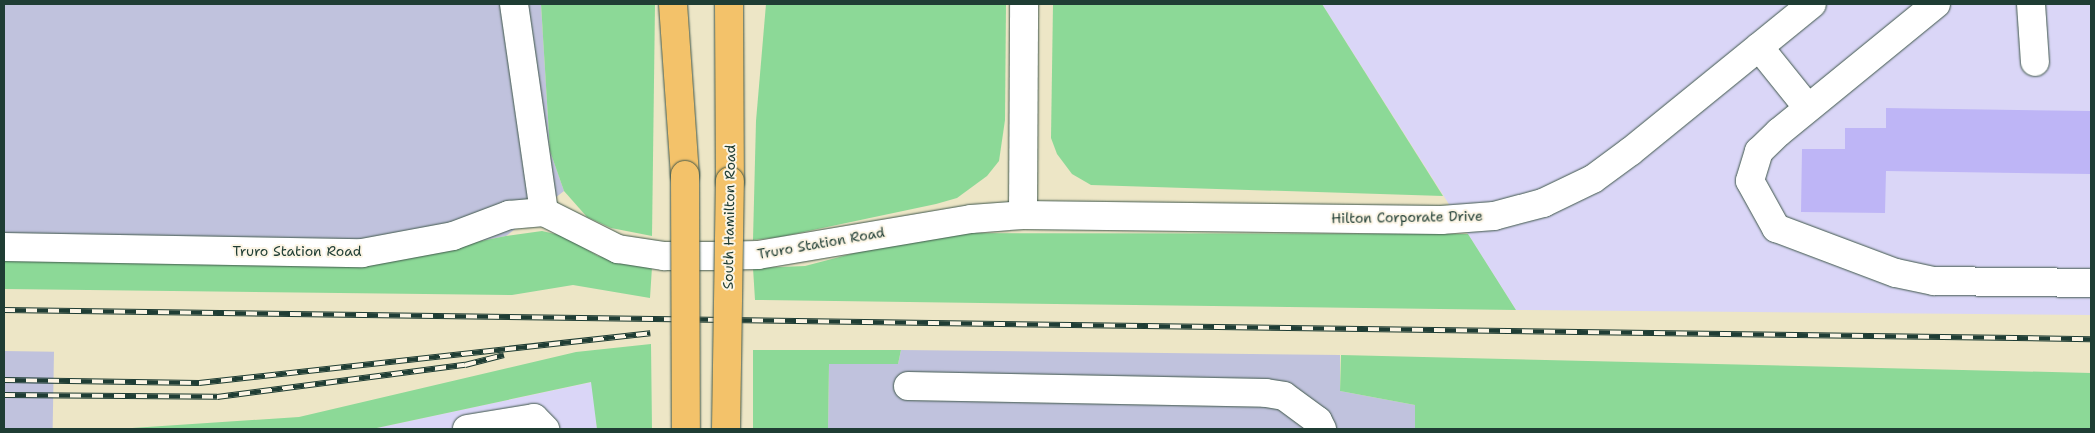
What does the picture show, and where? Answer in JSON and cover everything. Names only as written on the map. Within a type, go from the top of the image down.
[{"type":"main road","points":[[673,4],[685,175]]},
{"type":"main road","points":[[686,428],[685,175],[687,4]]},
{"type":"main road","name":"South Hamilton Road","points":[[726,429],[730,181],[729,4]]},
{"type":"street","points":[[514,4],[544,212]]},
{"type":"street","points":[[1023,215],[1024,4]]},
{"type":"street","name":"Hilton Corporate Drive","points":[[1023,215],[1441,220],[1494,216],[1542,203],[1593,179],[1631,151],[1812,4]]},
{"type":"street","points":[[1936,4],[1808,108],[1759,151],[1750,181],[1776,228],[1896,273],[1934,280],[2091,283]]},
{"type":"street","points":[[2031,4],[2035,62]]},
{"type":"street","points":[[1759,47],[1808,108]]},
{"type":"street","name":"Truro Station Road","points":[[4,247],[362,253],[453,236],[509,215],[544,212],[618,249],[664,256],[758,255],[829,245],[866,236],[971,219],[1023,215]]},
{"type":"street","points":[[908,386],[1266,393],[1284,396],[1318,420],[1322,429]]},
{"type":"street","points":[[466,429],[534,418],[545,429]]},
{"type":"shaded area","points":[[4,4],[541,4],[550,151],[564,191],[506,236],[401,257],[4,253]]},
{"type":"shaded area","points":[[1322,4],[2091,4],[2091,315],[1516,310]]},
{"type":"shaded area","points":[[901,350],[1340,355],[1340,391],[1415,405],[1415,429],[828,429],[829,364],[898,364]]},
{"type":"shaded area","points":[[4,351],[54,352],[53,429],[4,429]]},
{"type":"shaded area","points":[[592,382],[597,429],[372,429]]},
{"type":"green space","points":[[541,4],[655,4],[652,236],[611,228],[587,217],[564,191],[550,151]]},
{"type":"green space","points":[[766,4],[1006,4],[1005,120],[999,161],[987,176],[957,198],[780,237],[753,240],[756,121]]},
{"type":"green space","points":[[1053,4],[1322,4],[1443,196],[1091,185],[1072,174],[1057,154],[1051,138]]},
{"type":"green space","points":[[542,231],[564,236],[598,256],[652,267],[650,298],[573,285],[512,295],[4,289],[4,253],[401,257],[506,236]]},
{"type":"green space","points":[[948,233],[1468,234],[1516,310],[755,300],[753,268],[805,266],[920,236]]},
{"type":"green space","points":[[651,344],[652,429],[597,429],[591,382],[372,429],[117,429],[299,417],[576,352]]},
{"type":"green space","points":[[753,350],[901,350],[898,364],[829,364],[828,429],[753,429]]},
{"type":"green space","points":[[1341,355],[2091,373],[2091,429],[1415,429],[1415,405],[1340,391]]},
{"type":"building","points":[[1886,108],[2091,111],[2091,174],[1886,171],[1885,213],[1801,212],[1802,149],[1845,149],[1845,128],[1886,128]]},
{"type":"railway","points":[[4,310],[2091,339]]},
{"type":"railway","points":[[4,380],[199,383],[650,333]]},
{"type":"railway","points":[[4,395],[217,397],[465,365],[504,355]]}]
